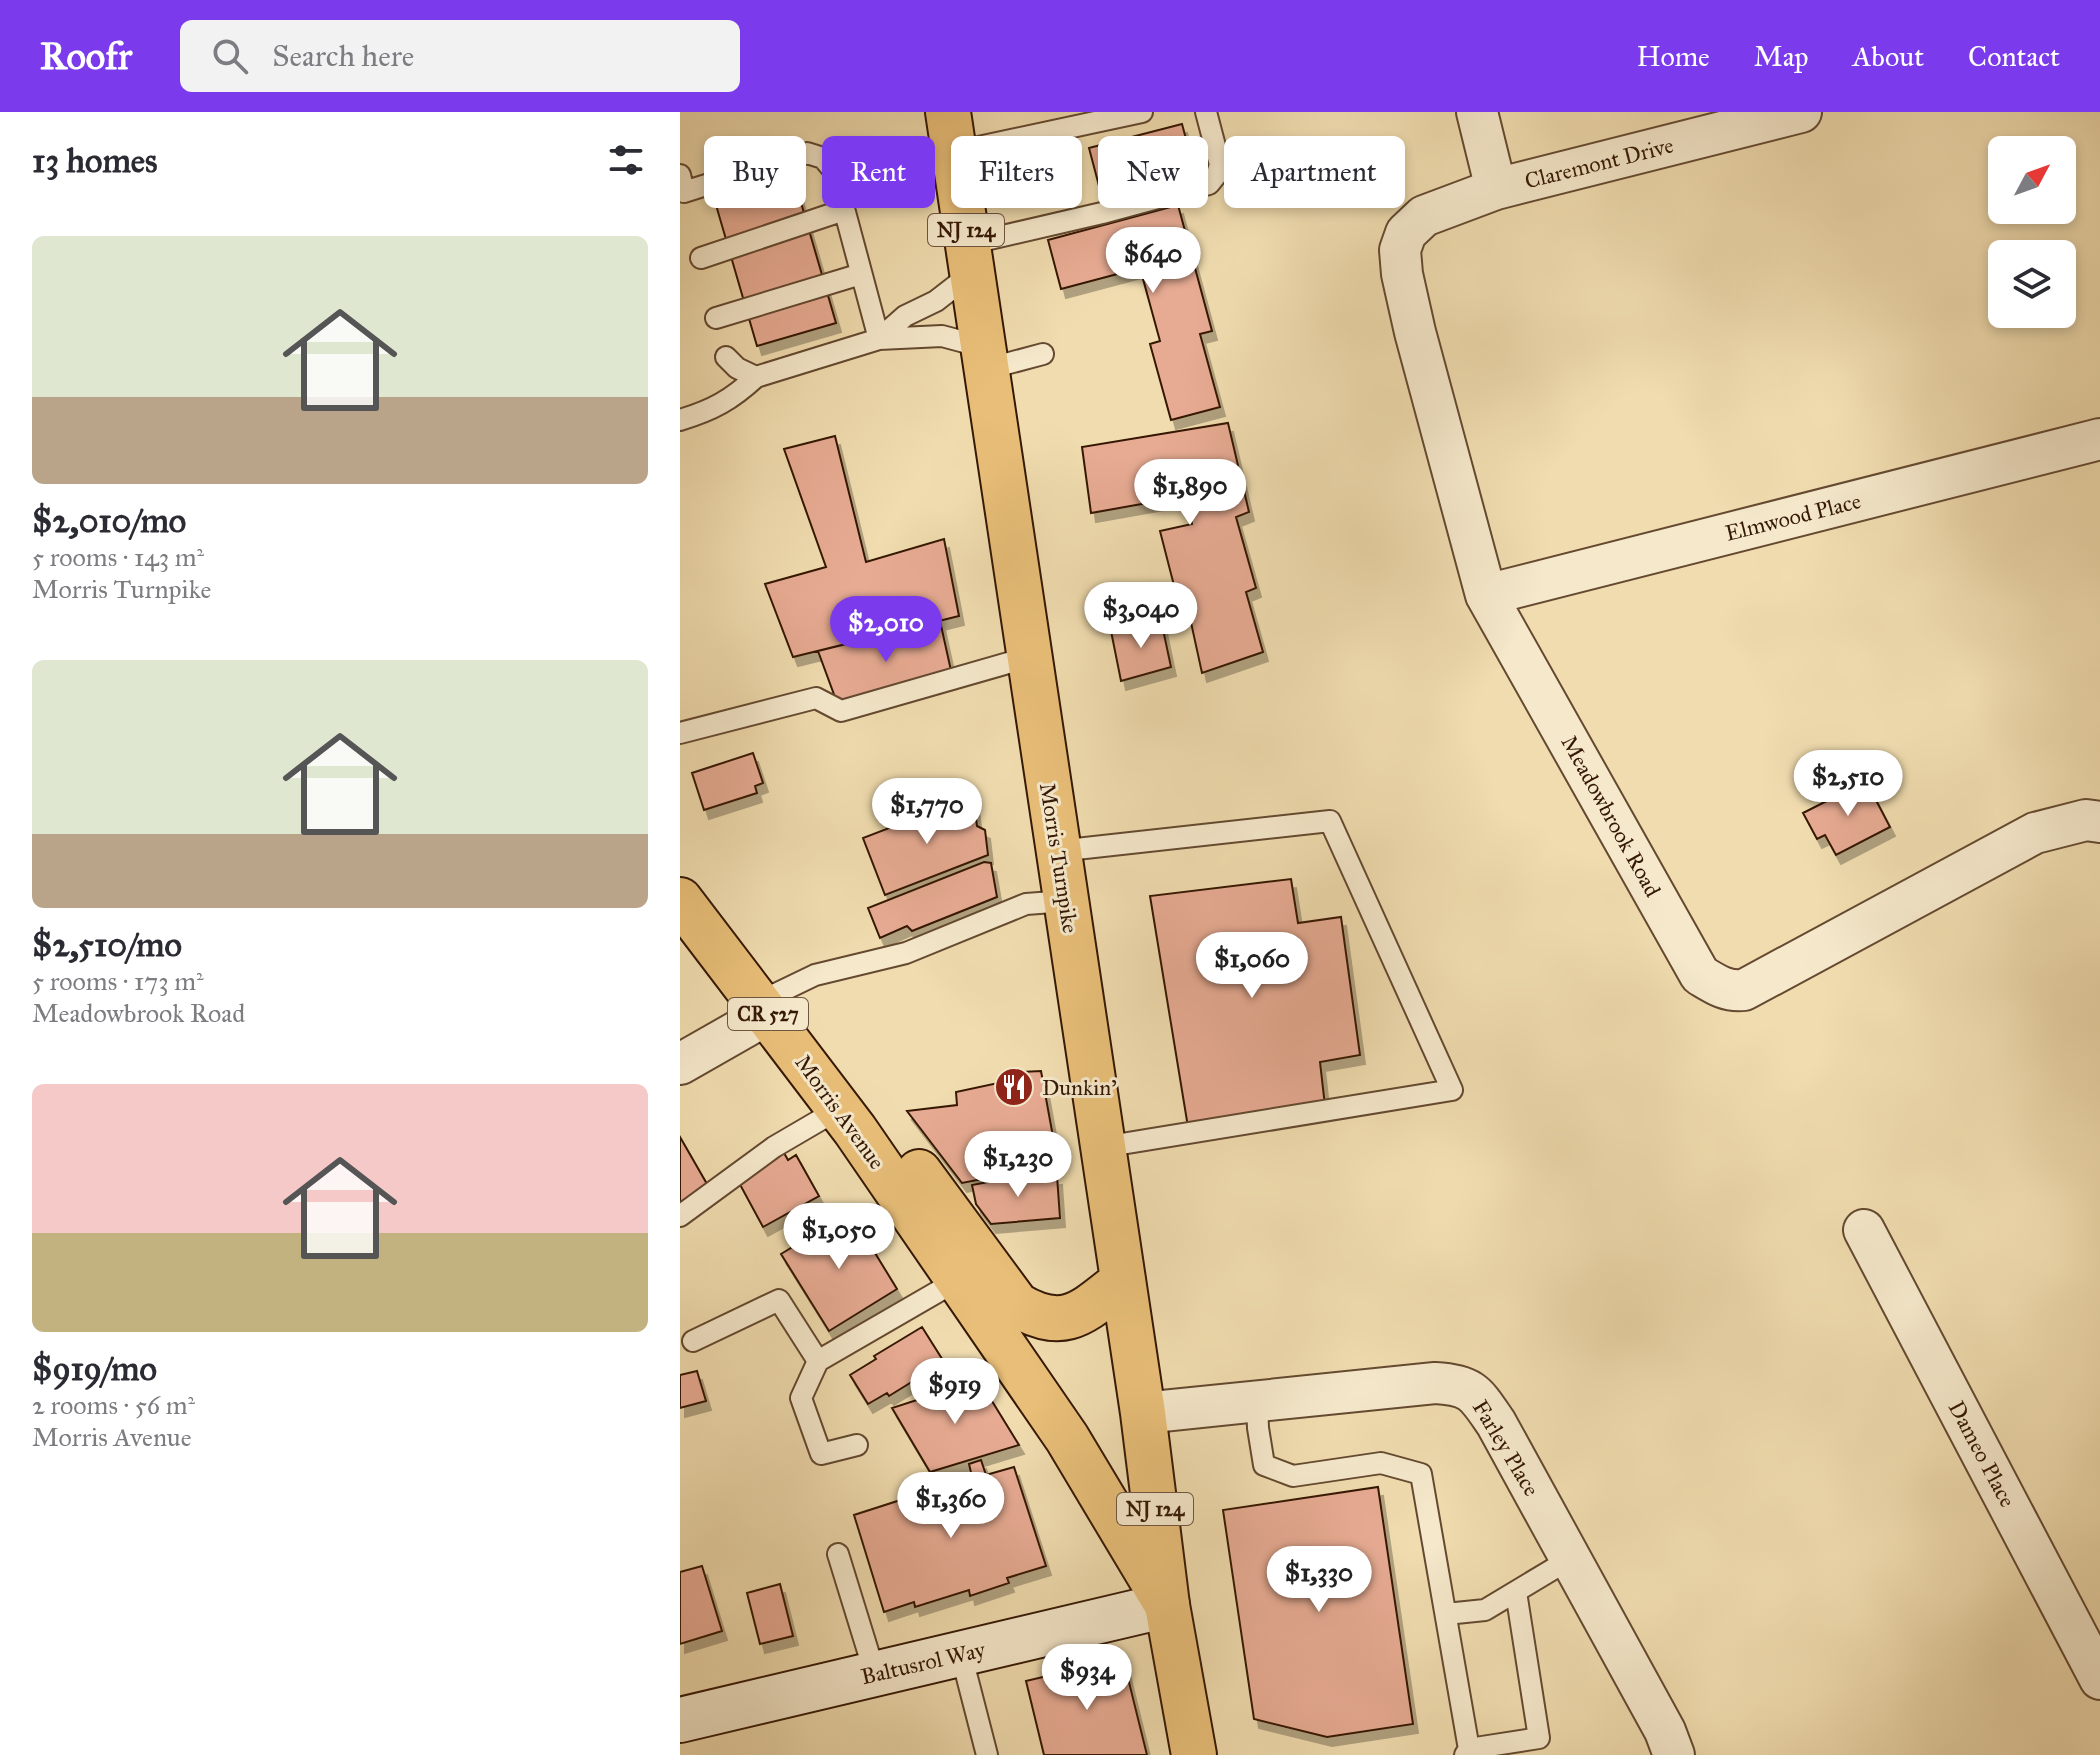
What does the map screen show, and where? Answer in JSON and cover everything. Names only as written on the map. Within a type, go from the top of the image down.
[{"type":"main road","name":"Morris Turnpike","points":[[952,132],[1143,1413],[1167,1605]]},
{"type":"main road","name":"Morris Avenue","points":[[680,900],[847,1120],[1067,1438],[1167,1605],[1194,1755]]},
{"type":"main road","points":[[847,1120],[893,1150],[919,1172],[1017,1305],[1034,1315],[1053,1320],[1073,1316],[1123,1281]]},
{"type":"street","points":[[1477,112],[1496,189]]},
{"type":"street","name":"Claremont Drive","points":[[1406,233],[1424,216],[1496,189],[1801,112]]},
{"type":"street","name":"Meadowbrook Road","points":[[1406,233],[1400,250],[1411,317],[1486,595],[1700,975],[1722,989],[1744,990],[2035,833],[2086,820],[2100,822]]},
{"type":"street","name":"Elmwood Place","points":[[1486,595],[2100,439]]},
{"type":"street","points":[[680,1064],[763,1008]]},
{"type":"street","name":"Dameo Place","points":[[1864,1230],[2100,1679]]},
{"type":"street","name":"Farley Place","points":[[1143,1413],[1435,1383],[1459,1384],[1477,1396],[1496,1423],[1665,1731],[1674,1755]]},
{"type":"street","name":"Baltusrol Way","points":[[680,1720],[1167,1605]]},
{"type":"lane","points":[[952,132],[998,145],[1142,112]]},
{"type":"lane","points":[[879,339],[905,316],[936,301],[970,258],[1102,213],[1209,184],[1220,165],[1206,112]]},
{"type":"lane","points":[[680,175],[684,192],[807,153],[823,158],[834,171],[879,339]]},
{"type":"lane","points":[[701,258],[844,210]]},
{"type":"lane","points":[[716,318],[861,274]]},
{"type":"lane","points":[[680,420],[708,412],[733,399],[756,377],[879,339],[942,336],[985,358],[1043,354]]},
{"type":"lane","points":[[726,357],[737,368],[756,377]]},
{"type":"lane","points":[[680,733],[816,698],[841,711],[1029,657]]},
{"type":"lane","points":[[1058,851],[1330,821],[1452,1090],[1103,1147]]},
{"type":"lane","points":[[763,1008],[815,975],[906,953],[1026,904],[1066,901]]},
{"type":"lane","points":[[680,1216],[774,1147],[847,1120]]},
{"type":"lane","points":[[857,1445],[821,1454],[801,1398],[818,1361],[958,1280]]},
{"type":"lane","points":[[693,1341],[779,1300],[818,1361]]},
{"type":"lane","points":[[1257,1401],[1264,1465],[1293,1476],[1381,1463],[1421,1474],[1468,1753],[1539,1738],[1516,1592]]},
{"type":"lane","points":[[838,1554],[875,1674]]},
{"type":"lane","points":[[1446,1614],[1485,1610],[1570,1559]]},
{"type":"lane","points":[[961,1654],[987,1755]]},
{"type":"building","points":[[1182,124],[1185,136],[1136,136]]},
{"type":"building","points":[[1098,146],[1098,182],[1089,148]]},
{"type":"building","points":[[717,208],[803,208],[836,323],[757,346]]},
{"type":"building","points":[[1167,208],[1179,208],[1212,331],[1200,334],[1220,407],[1171,420],[1150,344],[1160,341],[1140,268],[1061,289],[1048,240]]},
{"type":"building","points":[[1228,423],[1249,512],[1236,517],[1256,588],[1246,592],[1263,652],[1202,673],[1187,604],[1179,605],[1160,531],[1192,524],[1187,496],[1091,513],[1082,447]]},
{"type":"building","points":[[835,436],[866,562],[944,539],[959,616],[793,657],[765,584],[826,567],[784,449]]},
{"type":"building","points":[[1161,620],[1171,667],[1121,681],[1111,631]]},
{"type":"building","points":[[940,621],[952,675],[839,708],[818,651]]},
{"type":"building","points":[[753,753],[763,783],[755,786],[757,793],[704,810],[692,773]]},
{"type":"building","points":[[1866,781],[1890,827],[1836,855],[1825,835],[1817,839],[1803,813]]},
{"type":"building","points":[[967,798],[974,802],[977,826],[985,830],[988,855],[885,895],[863,838]]},
{"type":"building","points":[[984,862],[991,863],[997,897],[912,931],[907,926],[880,938],[868,908]]},
{"type":"building","points":[[1291,879],[1298,923],[1341,917],[1360,1055],[1320,1062],[1325,1106],[1188,1127],[1150,896]]},
{"type":"building","points":[[1041,1071],[1058,1164],[962,1183],[907,1111],[957,1105],[956,1092],[1003,1082],[1002,1073]]},
{"type":"building","points":[[680,1137],[711,1191],[680,1209]]},
{"type":"building","points":[[784,1153],[788,1160],[796,1155],[819,1196],[763,1227],[737,1179]]},
{"type":"building","points":[[1032,1174],[1033,1180],[1057,1176],[1060,1218],[991,1224],[976,1204],[972,1185]]},
{"type":"building","points":[[850,1212],[897,1289],[829,1331],[781,1254]]},
{"type":"building","points":[[922,1327],[944,1362],[889,1396],[887,1393],[868,1404],[850,1375],[876,1359],[874,1356]]},
{"type":"building","points":[[697,1371],[706,1401],[680,1408],[680,1375]]},
{"type":"building","points":[[979,1380],[1019,1445],[930,1472],[892,1408]]},
{"type":"building","points":[[981,1460],[986,1475],[1014,1467],[1046,1566],[1007,1578],[1009,1583],[970,1596],[969,1590],[915,1607],[914,1602],[884,1612],[854,1515],[972,1477],[969,1464]]},
{"type":"building","points":[[1378,1487],[1413,1724],[1327,1737],[1254,1719],[1223,1510]]},
{"type":"building","points":[[702,1566],[722,1631],[680,1644],[680,1572]]},
{"type":"building","points":[[780,1584],[793,1636],[760,1644],[747,1593]]},
{"type":"building","points":[[1123,1658],[1147,1755],[1044,1755],[1026,1681]]},
{"type":"place","name":"Dunkin'","points":[[1014,1087]]}]
